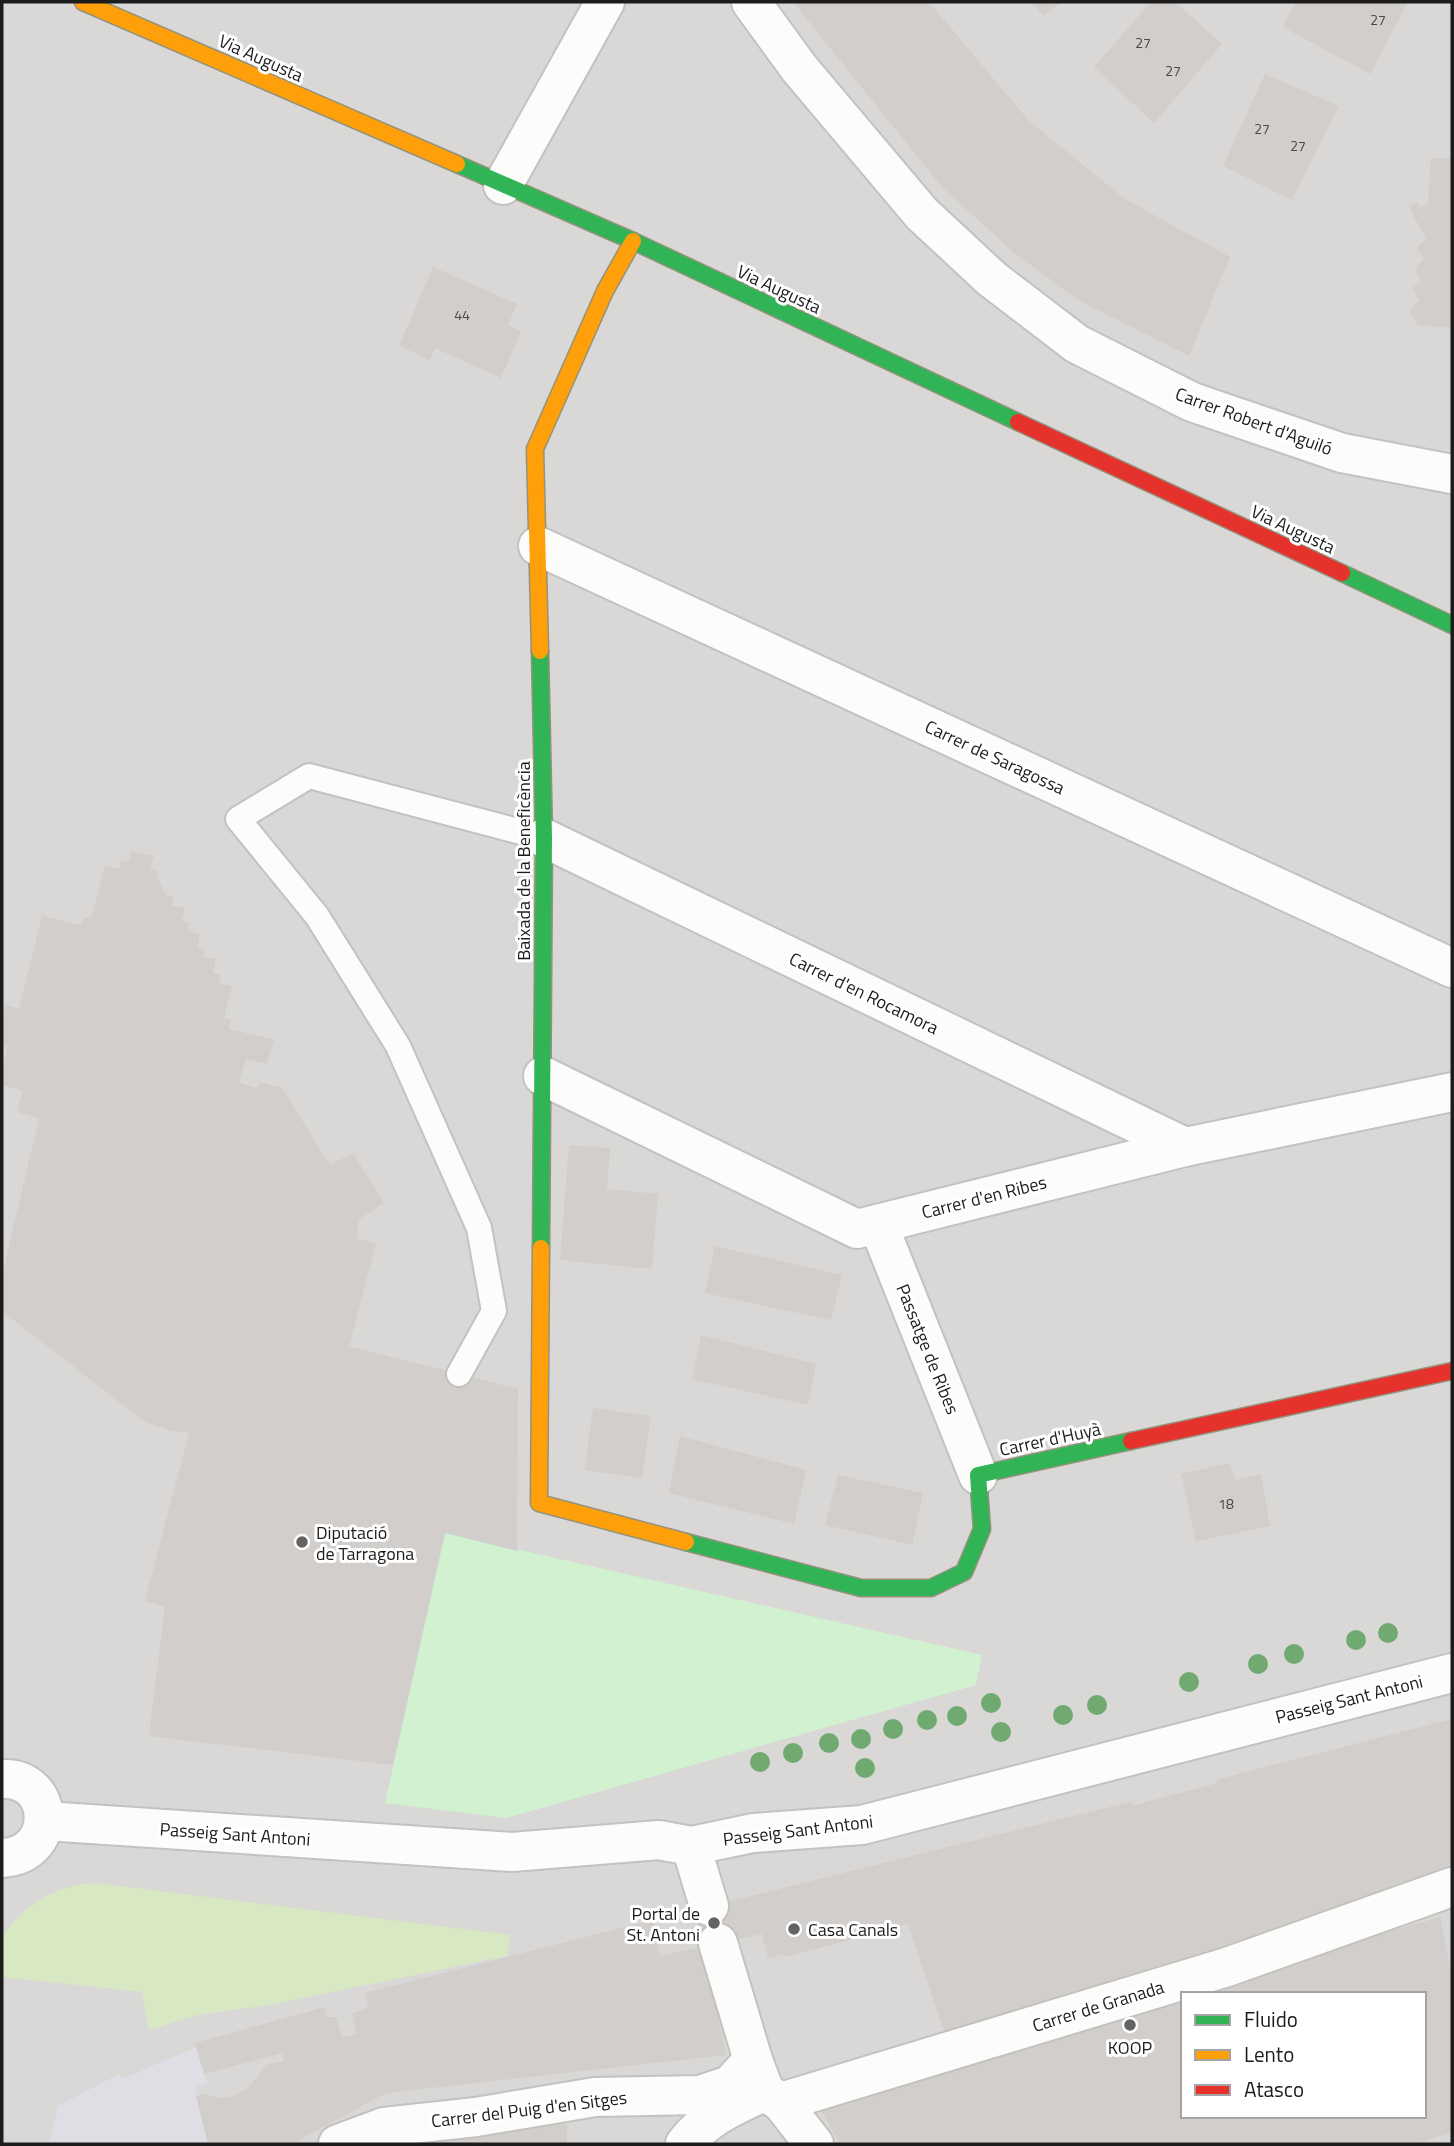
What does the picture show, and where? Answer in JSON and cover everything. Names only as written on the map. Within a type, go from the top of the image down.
[{"type":"street","name":"Via Augusta","points":[[83,2],[633,242],[1452,625]]},
{"type":"street","points":[[503,185],[605,2]]},
{"type":"street","name":"Carrer Robert d'Aguiló","points":[[751,2],[799,68],[922,214],[992,279],[1077,344],[1192,402],[1342,453],[1452,474]]},
{"type":"street","name":"Baixada de la Beneficència","points":[[633,242],[605,291],[535,449],[544,838],[539,1503],[861,1588],[931,1588],[964,1572],[982,1529],[978,1475]]},
{"type":"street","name":"Carrer de Saragossa","points":[[538,546],[1452,968]]},
{"type":"street","name":"Carrer d'en Rocamora","points":[[544,838],[1185,1147]]},
{"type":"street","name":"Carrer d'en Ribes","points":[[543,1076],[857,1229],[1185,1147],[1452,1093]]},
{"type":"street","name":"Passatge de Ribes","points":[[878,1224],[978,1475]]},
{"type":"street","name":"Carrer d'Huyà","points":[[978,1475],[1452,1371]]},
{"type":"street","name":"Passeig Sant Antoni","points":[[45,1821],[512,1852],[659,1840],[691,1846],[753,1833],[862,1825],[1452,1673]]},
{"type":"street","points":[[2,1779],[10,1779],[32,1789],[43,1807],[45,1821],[37,1842],[27,1852],[2,1858]]},
{"type":"street","points":[[691,1846],[709,1906]]},
{"type":"street","name":"Carrer de Granada","points":[[685,2144],[705,2123],[766,2085],[1227,1968],[1452,1887]]},
{"type":"street","points":[[718,1943],[766,2085],[814,2144]]},
{"type":"street","name":"Carrer del Puig d'en Sitges","points":[[338,2144],[384,2127],[475,2117],[596,2097],[700,2095],[730,2085],[766,2085]]},
{"type":"lane","points":[[459,1374],[494,1311],[479,1228],[398,1046],[317,916],[238,819],[309,776],[544,838]]},
{"type":"shaded area","points":[[2,2],[1452,2],[1452,2144],[2,2144]]},
{"type":"shaded area","points":[[1452,1621],[1452,1651],[866,1804],[848,1777],[1049,1723]]},
{"type":"shaded area","points":[[196,2047],[207,2083],[195,2087],[208,2144],[49,2144],[58,2106],[119,2074],[122,2079]]},
{"type":"green space","points":[[445,1533],[982,1655],[976,1685],[506,1818],[385,1803]]},
{"type":"green space","points":[[95,1883],[510,1935],[507,1956],[269,2005],[197,2015],[149,2030],[142,1992],[2,1977],[2,1939],[14,1921],[32,1905],[51,1894],[72,1886]]},
{"type":"building","points":[[793,2],[929,2],[1029,121],[1125,199],[1230,257],[1189,356],[1078,300],[1012,251],[942,187]]},
{"type":"building","points":[[1032,2],[1061,2],[1043,16]]},
{"type":"building","points":[[1151,2],[1175,2],[1222,44],[1154,123],[1094,67]]},
{"type":"building","points":[[1295,2],[1408,2],[1370,74],[1283,27]]},
{"type":"building","points":[[1265,74],[1339,106],[1292,200],[1223,166]]},
{"type":"building","points":[[1431,158],[1452,158],[1452,328],[1418,325],[1409,311],[1419,300],[1413,288],[1421,281],[1415,268],[1424,259],[1417,248],[1426,239],[1409,207],[1417,202],[1420,208],[1428,204]]},
{"type":"building","points":[[433,267],[517,304],[508,325],[521,331],[501,378],[435,348],[430,360],[399,346]]},
{"type":"building","points":[[131,851],[154,856],[150,869],[158,871],[157,878],[166,895],[174,897],[172,906],[185,908],[182,921],[189,923],[188,931],[200,934],[197,947],[205,950],[203,957],[216,959],[213,973],[220,975],[219,983],[232,986],[224,1018],[231,1020],[229,1029],[274,1040],[267,1064],[246,1059],[239,1083],[257,1088],[260,1082],[282,1088],[330,1165],[353,1153],[384,1203],[359,1219],[357,1239],[376,1243],[349,1346],[518,1389],[517,1551],[445,1533],[393,1765],[149,1736],[165,1607],[145,1601],[189,1433],[172,1431],[145,1422],[2,1311],[2,1276],[39,1118],[17,1112],[23,1091],[2,1085],[8,1046],[2,1044],[2,1020],[6,1005],[19,1009],[42,916],[81,925],[84,918],[91,919],[105,866],[119,869],[121,860],[129,862]]},
{"type":"building","points":[[569,1145],[610,1148],[607,1189],[658,1194],[652,1269],[560,1260]]},
{"type":"building","points":[[715,1246],[842,1275],[831,1320],[705,1293]]},
{"type":"building","points":[[701,1335],[816,1364],[808,1405],[692,1379]]},
{"type":"building","points":[[593,1408],[651,1416],[642,1478],[585,1470]]},
{"type":"building","points":[[680,1436],[806,1470],[794,1524],[669,1493]]},
{"type":"building","points":[[1230,1463],[1235,1480],[1261,1474],[1270,1526],[1196,1541],[1181,1474]]},
{"type":"building","points":[[838,1475],[923,1493],[912,1545],[825,1525]]},
{"type":"building","points":[[1452,1719],[1452,1875],[948,2043],[908,1924],[786,1957],[784,1954],[768,1958],[762,1934],[704,1946],[695,1910],[1130,1802],[1135,1805],[1214,1784],[1219,1779]]},
{"type":"building","points":[[1440,1917],[1452,1977],[1452,2133],[1412,2144],[840,2144],[815,2100],[1181,1993],[1181,2118],[1426,2118],[1426,1992],[1184,1992]]},
{"type":"building","points":[[653,1920],[660,1956],[704,1946],[726,2055],[386,2093],[292,2144],[208,2144],[196,2096],[233,2096],[246,2090],[267,2065],[284,2061],[282,2053],[204,2074],[195,2043],[325,2007],[326,2017],[336,2017],[342,2037],[357,2034],[352,2013],[368,2008],[365,1993]]},
{"type":"building","points":[[567,2124],[567,2144],[378,2144],[398,2133]]},
{"type":"traffic: fast","points":[[457,164],[633,241],[1018,422]]},
{"type":"traffic: fast","points":[[1342,573],[1452,625]]},
{"type":"traffic: fast","points":[[540,651],[544,838],[541,1248]]},
{"type":"traffic: fast","points":[[686,1542],[861,1588],[931,1588],[964,1572],[982,1529],[978,1475],[1131,1441]]},
{"type":"traffic: slow","points":[[83,2],[457,164]]},
{"type":"traffic: slow","points":[[540,651],[535,449],[605,291],[633,241]]},
{"type":"traffic: slow","points":[[541,1248],[539,1503],[686,1542]]},
{"type":"traffic: jam","points":[[1018,422],[1342,573]]},
{"type":"traffic: jam","points":[[1131,1441],[1452,1371]]},
{"type":"place","name":"Diputació de Tarragona","points":[[302,1542]]},
{"type":"place","name":"Portal de St. Antoni","points":[[714,1923]]},
{"type":"place","name":"Casa Canals","points":[[794,1929]]},
{"type":"place","name":"KOOP","points":[[1130,2025]]}]
